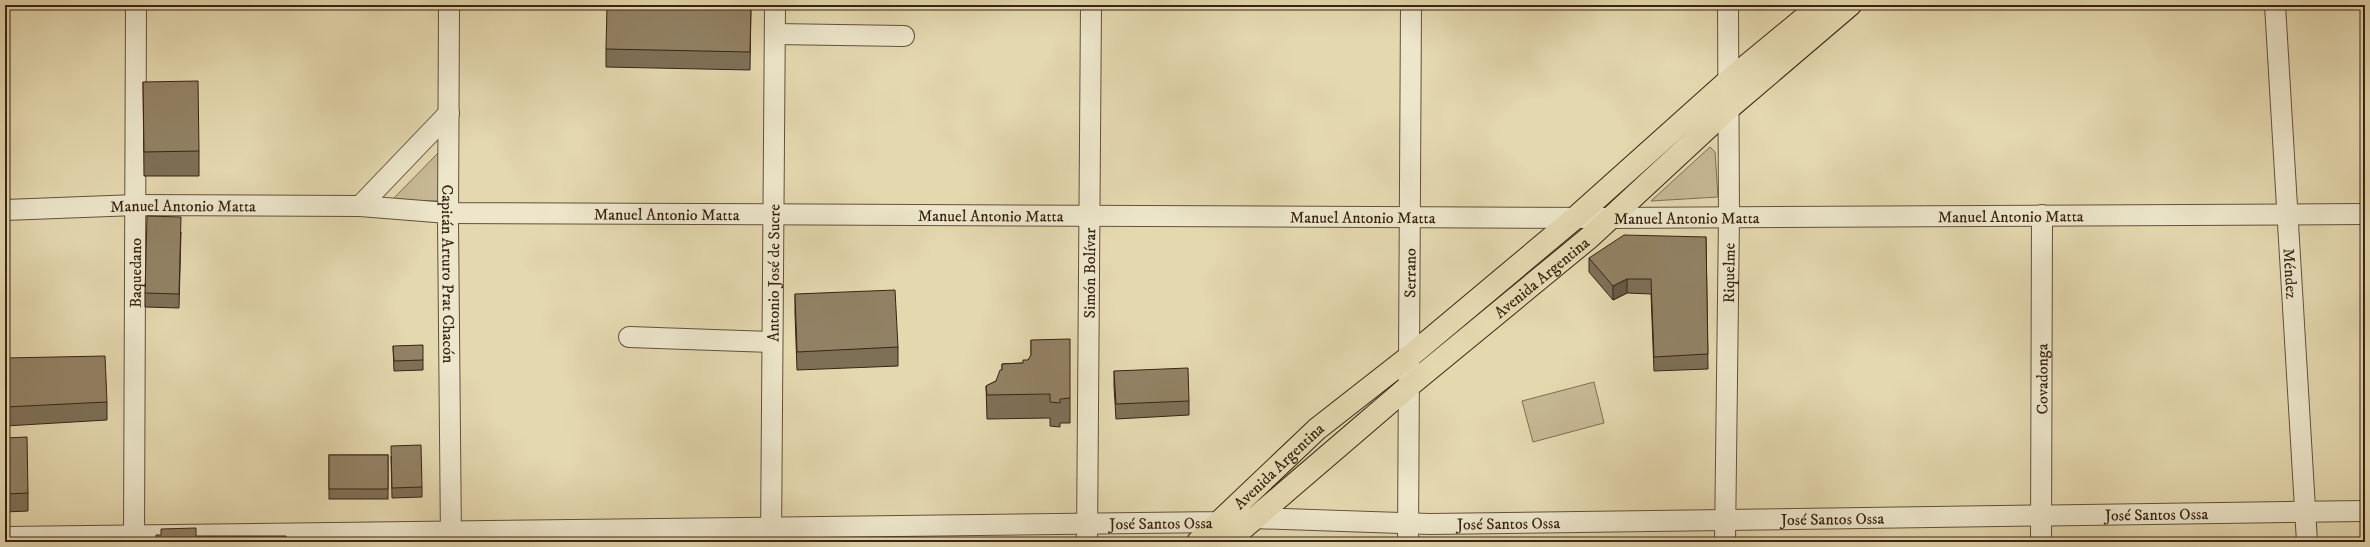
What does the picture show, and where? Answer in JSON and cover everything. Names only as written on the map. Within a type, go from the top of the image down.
[{"type":"main road","name":"Avenida Argentina","points":[[1223,532],[1317,429],[1409,357],[1575,218],[1728,81],[1820,5]]},
{"type":"main road","name":"Avenida Argentina","points":[[1198,542],[1253,518],[1611,218],[1728,110],[1850,5]]},
{"type":"street","name":"Baquedano","points":[[134,539],[136,5]]},
{"type":"street","name":"Capitán Arturo Prat Chacón","points":[[449,5],[448,213],[451,537]]},
{"type":"street","name":"Antonio José de Sucre","points":[[771,535],[775,5]]},
{"type":"street","name":"Simón Bolívar","points":[[1087,533],[1091,216],[1091,5]]},
{"type":"street","name":"Serrano","points":[[1408,533],[1411,5]]},
{"type":"street","name":"Riquelme","points":[[1725,542],[1729,217],[1728,5]]},
{"type":"street","name":"Méndez","points":[[2275,5],[2307,542]]},
{"type":"street","points":[[775,34],[904,36]]},
{"type":"street","points":[[360,206],[449,113]]},
{"type":"street","name":"Manuel Antonio Matta","points":[[5,210],[136,205],[360,206],[448,213],[1575,218],[2365,214]]},
{"type":"street","name":"Covadonga","points":[[2041,542],[2042,215]]},
{"type":"street","points":[[629,337],[772,342]]},
{"type":"street","name":"José Santos Ossa","points":[[1253,518],[1408,533],[1725,520],[2365,511]]},
{"type":"street","name":"José Santos Ossa","points":[[5,538],[134,539],[1223,532]]},
{"type":"shaded area","points":[[1710,147],[1715,152],[1718,197],[1651,201]]},
{"type":"shaded area","points":[[440,151],[441,201],[392,200]]},
{"type":"shaded area","points":[[1594,382],[1604,423],[1533,442],[1522,401]]},
{"type":"building","points":[[607,5],[751,5],[750,52],[606,49]]},
{"type":"building","points":[[198,81],[199,151],[144,152],[143,82]]},
{"type":"building","points":[[147,216],[181,217],[179,294],[145,293]]},
{"type":"building","points":[[1624,235],[1706,237],[1708,354],[1654,357],[1651,279],[1627,279],[1613,286],[1589,258]]},
{"type":"building","points":[[895,290],[898,347],[797,352],[795,294]]},
{"type":"building","points":[[1070,339],[1070,398],[1060,399],[1060,403],[1050,402],[1050,394],[987,395],[986,386],[996,381],[1000,370],[1002,370],[1002,364],[1023,363],[1023,360],[1028,360],[1031,355],[1031,340]]},
{"type":"building","points":[[423,345],[423,360],[394,361],[393,346]]},
{"type":"building","points":[[105,356],[107,402],[5,407],[5,358]]},
{"type":"building","points":[[1188,368],[1189,401],[1116,404],[1114,371]]},
{"type":"building","points":[[27,437],[28,493],[5,494],[5,438]]},
{"type":"building","points":[[421,445],[422,487],[392,488],[391,446]]},
{"type":"building","points":[[329,455],[388,455],[388,489],[329,489]]},
{"type":"building","points":[[196,528],[196,536],[286,536],[286,542],[156,542],[156,535],[161,535],[161,529]]},
{"type":"building","points":[[398,538],[432,538],[432,542],[398,542]]}]
